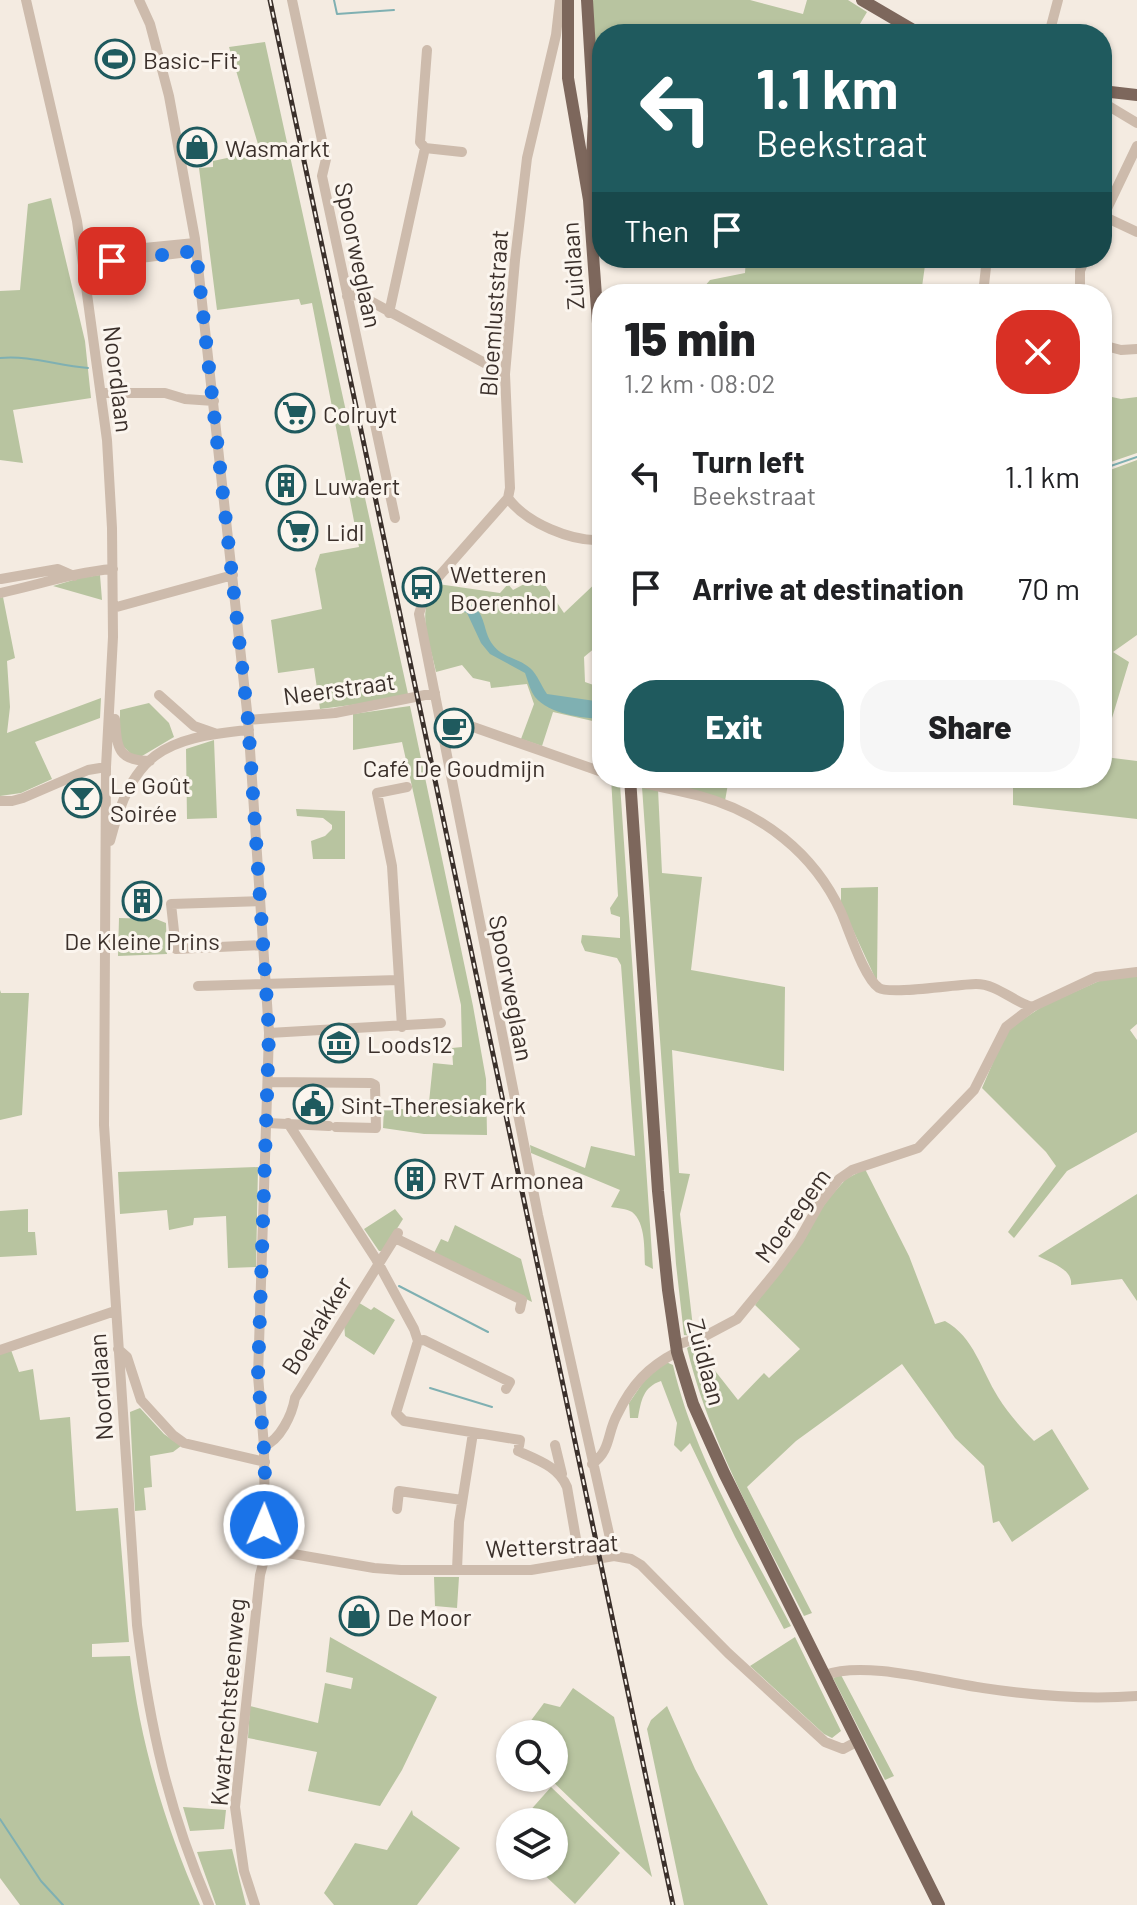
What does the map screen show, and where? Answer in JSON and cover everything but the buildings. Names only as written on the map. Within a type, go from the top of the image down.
[{"type":"main road","name":"Zuidlaan","points":[[568,0],[562,35],[589,200],[592,241]]},
{"type":"main road","name":"Zuidlaan","points":[[587,0],[592,92]]},
{"type":"main road","points":[[862,0],[903,24]]},
{"type":"main road","name":"Zuidlaan","points":[[562,35],[572,43],[573,77],[582,81],[591,66]]},
{"type":"main road","points":[[1112,92],[1137,95]]},
{"type":"main road","name":"Zuidlaan","points":[[589,200],[592,167]]},
{"type":"main road","name":"Zuidlaan","points":[[629,788],[658,1191],[677,1349],[699,1418],[939,1905]]},
{"type":"street","name":"Noordlaan","points":[[26,0],[53,111],[83,260],[108,455],[113,608],[106,767],[104,1125],[137,1625],[147,1701],[177,1826],[209,1905]]},
{"type":"street","points":[[139,0],[151,25],[169,96],[196,247],[249,725],[269,1033],[258,1376],[265,1462],[264,1525],[270,1550]]},
{"type":"street","name":"Spoorweglaan","points":[[292,0],[326,159],[322,176],[395,518]]},
{"type":"street","name":"Bloemluststraat","points":[[508,498],[511,480],[505,374],[523,184],[562,35],[560,0]]},
{"type":"street","points":[[1052,24],[1058,0]]},
{"type":"street","points":[[427,50],[420,142],[425,148],[462,152]]},
{"type":"street","points":[[1112,108],[1137,123]]},
{"type":"street","points":[[1112,199],[1137,146]]},
{"type":"street","points":[[389,313],[425,148]]},
{"type":"street","points":[[1112,222],[1137,232]]},
{"type":"street","points":[[83,260],[196,247]]},
{"type":"street","points":[[347,296],[359,295],[505,374]]},
{"type":"street","points":[[1112,348],[1137,349]]},
{"type":"street","points":[[102,393],[155,393],[214,401]]},
{"type":"street","points":[[508,498],[521,512],[568,536],[577,540],[592,540]]},
{"type":"street","name":"Spoorweglaan","points":[[508,498],[426,591],[419,614],[534,1200],[614,1556]]},
{"type":"street","points":[[1,579],[58,569],[74,576]]},
{"type":"street","points":[[0,593],[86,571],[113,569]]},
{"type":"street","points":[[113,608],[233,575]]},
{"type":"street","name":"Noordlaan","points":[[112,674],[120,752],[131,760],[150,761]]},
{"type":"street","name":"Neerstraat","points":[[249,725],[345,711],[435,693]]},
{"type":"street","points":[[159,695],[194,726],[216,733]]},
{"type":"street","points":[[439,715],[592,769]]},
{"type":"street","name":"Noordlaan","points":[[107,855],[120,804],[127,789],[150,761],[169,745],[191,737],[249,725]]},
{"type":"street","points":[[0,801],[23,798],[88,770],[106,767]]},
{"type":"street","points":[[402,1027],[392,866],[377,793],[407,787]]},
{"type":"street","points":[[664,788],[724,803],[778,834],[817,869],[829,886],[871,980],[879,988],[894,991],[979,984],[999,989],[1017,1002],[1032,1007]]},
{"type":"street","points":[[260,901],[171,904],[176,949],[263,945]]},
{"type":"street","name":"Moeregem","points":[[592,1464],[607,1449],[617,1414],[639,1380],[654,1364],[737,1319],[778,1269],[839,1179],[852,1170],[918,1148],[974,1090],[1006,1027],[1032,1007],[1096,977],[1137,972]]},
{"type":"street","points":[[198,986],[398,980]]},
{"type":"street","points":[[269,1033],[441,1023]]},
{"type":"street","points":[[267,1123],[376,1128],[377,1090],[371,1083],[269,1082]]},
{"type":"street","points":[[288,1123],[378,1263],[414,1329],[418,1341],[396,1413],[404,1421],[520,1440],[519,1448],[562,1476]]},
{"type":"street","name":"Boekakker","points":[[264,1446],[272,1443],[293,1410],[295,1398],[397,1236],[522,1300],[520,1309]]},
{"type":"street","points":[[0,1350],[115,1311]]},
{"type":"street","points":[[418,1341],[424,1340],[510,1382],[506,1389]]},
{"type":"street","points":[[118,1349],[127,1357],[141,1400],[163,1426],[184,1443],[265,1462]]},
{"type":"street","points":[[122,1408],[141,1400]]},
{"type":"street","points":[[457,1570],[462,1500],[473,1433]]},
{"type":"street","points":[[555,1445],[567,1487],[580,1562]]},
{"type":"street","points":[[397,1509],[399,1491],[462,1500]]},
{"type":"street","name":"Wetterstraat","points":[[270,1550],[374,1568],[531,1570],[614,1556],[631,1559],[641,1565],[728,1653],[825,1742],[843,1749],[858,1741]]},
{"type":"street","name":"Kwatrechtsteenweg","points":[[255,1905],[244,1871],[235,1807],[258,1585],[264,1560],[270,1550]]},
{"type":"street","points":[[825,1675],[851,1671],[892,1673],[985,1689],[1077,1699],[1137,1696]]},
{"type":"green space","points":[[592,0],[750,0],[803,14],[807,0],[848,0],[867,12],[860,24],[594,24]]},
{"type":"green space","points":[[265,42],[408,694],[320,709],[314,668],[278,673],[271,620],[322,609],[315,569],[320,554],[359,547],[312,303],[301,305],[299,299],[217,310],[199,168],[213,167],[213,161],[260,151],[229,47]]},
{"type":"green space","points":[[51,198],[85,341],[91,398],[13,410],[23,463],[0,460],[0,291],[20,290],[28,204]]},
{"type":"green space","points":[[745,268],[925,268],[922,284],[707,284],[710,280],[745,273]]},
{"type":"green space","points":[[1112,397],[1137,397],[1137,453],[1112,462]]},
{"type":"green space","points":[[1137,460],[1137,635],[1113,652],[1129,662],[1112,718],[1112,469]]},
{"type":"green space","points":[[100,575],[102,600],[53,586],[80,578]]},
{"type":"green space","points":[[539,576],[564,613],[592,586],[592,650],[584,657],[585,682],[592,684],[592,721],[553,712],[542,746],[521,739],[534,704],[527,684],[491,688],[490,682],[473,678],[462,665],[436,672],[428,638],[427,604],[438,584],[500,593],[508,584],[513,590]]},
{"type":"green space","points":[[3,597],[15,658],[7,661],[10,707],[7,733],[101,698],[100,718],[35,742],[52,779],[21,793],[0,796],[0,598]]},
{"type":"green space","points":[[149,703],[169,723],[174,737],[142,756],[133,756],[120,743],[120,710]]},
{"type":"green space","points":[[410,706],[473,1006],[486,1079],[487,1135],[424,1134],[383,1128],[384,1107],[428,1112],[433,1063],[453,1065],[452,1048],[462,1047],[461,1005],[402,742],[353,750],[353,714]]},
{"type":"green space","points":[[214,740],[217,818],[187,819],[186,749]]},
{"type":"green space","points":[[1112,758],[1137,761],[1137,819],[1013,805],[1013,788],[1112,788]]},
{"type":"green space","points":[[612,788],[620,788],[653,1269],[645,1265],[643,1237],[637,1217],[630,1211],[611,1207],[620,1190],[531,1153],[530,1145],[585,1168],[591,1146],[635,1156],[621,965],[617,958],[585,951],[581,942],[582,935],[620,938],[620,917],[611,914],[610,908],[618,896]]},
{"type":"green space","points":[[642,788],[658,789],[662,873],[702,877],[691,970],[785,987],[784,1071],[672,1050],[679,1173],[690,1174],[680,1214],[694,1336],[684,1335],[676,1264]]},
{"type":"green space","points":[[680,788],[727,788],[725,801]]},
{"type":"green space","points":[[296,809],[345,811],[345,859],[313,859],[311,841],[325,836],[332,825],[323,818],[297,816]]},
{"type":"green space","points":[[878,887],[877,982],[841,904],[841,888]]},
{"type":"green space","points":[[119,918],[156,919],[166,923],[167,954],[118,956]]},
{"type":"green space","points":[[1137,976],[1137,1024],[1130,1030],[1137,1040],[1137,1132],[1067,1171],[1014,1238],[1008,1232],[1056,1166],[982,1088],[1007,1030],[1043,1006],[1108,977]]},
{"type":"green space","points":[[0,990],[1,993],[29,993],[22,1115],[0,1120]]},
{"type":"green space","points":[[258,1167],[256,1267],[228,1268],[226,1216],[194,1218],[193,1225],[169,1230],[167,1210],[120,1214],[118,1172]]},
{"type":"green space","points":[[865,1169],[909,1256],[935,1324],[945,1321],[963,1336],[1002,1403],[1034,1441],[1052,1429],[1089,1489],[1012,1542],[999,1521],[993,1523],[984,1466],[955,1438],[902,1364],[796,1441],[747,1487],[812,1613],[804,1616],[723,1452],[687,1348],[692,1345],[695,1357],[701,1353],[738,1400],[764,1373],[769,1378],[800,1349],[755,1305],[829,1198],[846,1179]]},
{"type":"green space","points":[[1137,1194],[1137,1301],[1122,1279],[1071,1285],[1065,1271],[1038,1256]]},
{"type":"green space","points":[[28,1209],[28,1232],[35,1232],[37,1255],[0,1257],[0,1211]]},
{"type":"green space","points":[[395,1209],[403,1219],[383,1251],[379,1251],[364,1229]]},
{"type":"green space","points":[[455,1225],[521,1259],[532,1302],[434,1253],[441,1239],[448,1242]]},
{"type":"green space","points":[[356,1301],[371,1310],[374,1307],[395,1320],[374,1355],[345,1336],[344,1323]]},
{"type":"green space","points":[[0,1349],[11,1350],[19,1372],[33,1369],[40,1420],[70,1417],[76,1511],[118,1508],[129,1642],[92,1644],[92,1657],[130,1656],[147,1752],[176,1845],[200,1905],[20,1905],[0,1878]]},
{"type":"green space","points":[[666,1362],[673,1365],[694,1433],[723,1498],[791,1626],[784,1629],[690,1443],[681,1452],[674,1445],[677,1423],[661,1381],[647,1391],[638,1418],[630,1418],[629,1403],[646,1378]]},
{"type":"green space","points":[[140,1408],[164,1434],[181,1446],[173,1452],[150,1456],[152,1487],[144,1488],[146,1510],[135,1511],[130,1412]]},
{"type":"green space","points":[[434,1577],[459,1577],[457,1608],[435,1606]]},
{"type":"green space","points":[[330,1637],[437,1697],[402,1770],[380,1806],[308,1791],[317,1752],[248,1738],[250,1706],[318,1723],[325,1683],[351,1689],[353,1678],[326,1672]]},
{"type":"green space","points":[[795,1637],[841,1731],[832,1738],[750,1666]]},
{"type":"green space","points":[[841,1675],[894,1776],[885,1780],[833,1678]]},
{"type":"green space","points":[[573,1688],[614,1717],[652,1877],[564,1792],[568,1792],[568,1720],[531,1720],[544,1703],[560,1707]]},
{"type":"green space","points":[[667,1706],[695,1769],[768,1905],[684,1905],[647,1729],[651,1720]]},
{"type":"green space","points":[[547,1792],[556,1792],[620,1853],[575,1904],[550,1880],[568,1880],[568,1808],[532,1808]]},
{"type":"green space","points":[[183,1807],[226,1810],[224,1829],[190,1831]]},
{"type":"green space","points":[[412,1810],[413,1815],[460,1848],[417,1905],[334,1905],[324,1893],[355,1843],[387,1850]]},
{"type":"green space","points":[[232,1849],[246,1905],[216,1905],[197,1852]]},
{"type":"water","points":[[462,602],[476,609],[489,639],[497,649],[530,668],[547,694],[592,701],[592,718],[566,714],[541,703],[533,694],[525,673],[490,654],[481,643],[467,613],[459,610]]},
{"type":"waterway","points":[[334,0],[337,14],[394,10]]},
{"type":"waterway","points":[[0,358],[22,358],[88,368]]},
{"type":"waterway","points":[[1112,466],[1137,457]]},
{"type":"waterway","points":[[399,1286],[488,1332]]},
{"type":"waterway","points":[[430,1388],[492,1407]]},
{"type":"waterway","points":[[0,1819],[41,1881],[63,1905]]},
{"type":"railway","points":[[270,0],[673,1905]]},
{"type":"place","name":"Basic-Fit","points":[[115,59]]},
{"type":"place","name":"Wasmarkt","points":[[197,147]]},
{"type":"place","name":"Colruyt","points":[[295,413]]},
{"type":"place","name":"Luwaert","points":[[286,485]]},
{"type":"place","name":"Lidl","points":[[298,531]]},
{"type":"place","name":"Wetteren Boerenhol","points":[[422,587]]},
{"type":"place","name":"Café De Goudmijn","points":[[454,728]]},
{"type":"place","name":"Le Goût Soirée","points":[[82,798]]},
{"type":"place","name":"De Kleine Prins","points":[[142,901]]},
{"type":"place","name":"Loods12","points":[[339,1043]]},
{"type":"place","name":"Sint-Theresiakerk","points":[[313,1104]]},
{"type":"place","name":"RVT Armonea","points":[[415,1179]]},
{"type":"place","name":"De Moor","points":[[359,1616]]},
{"type":"route","points":[[112,261],[196,251],[209,359],[248,720],[269,1033],[258,1376],[265,1462],[264,1525]]}]
